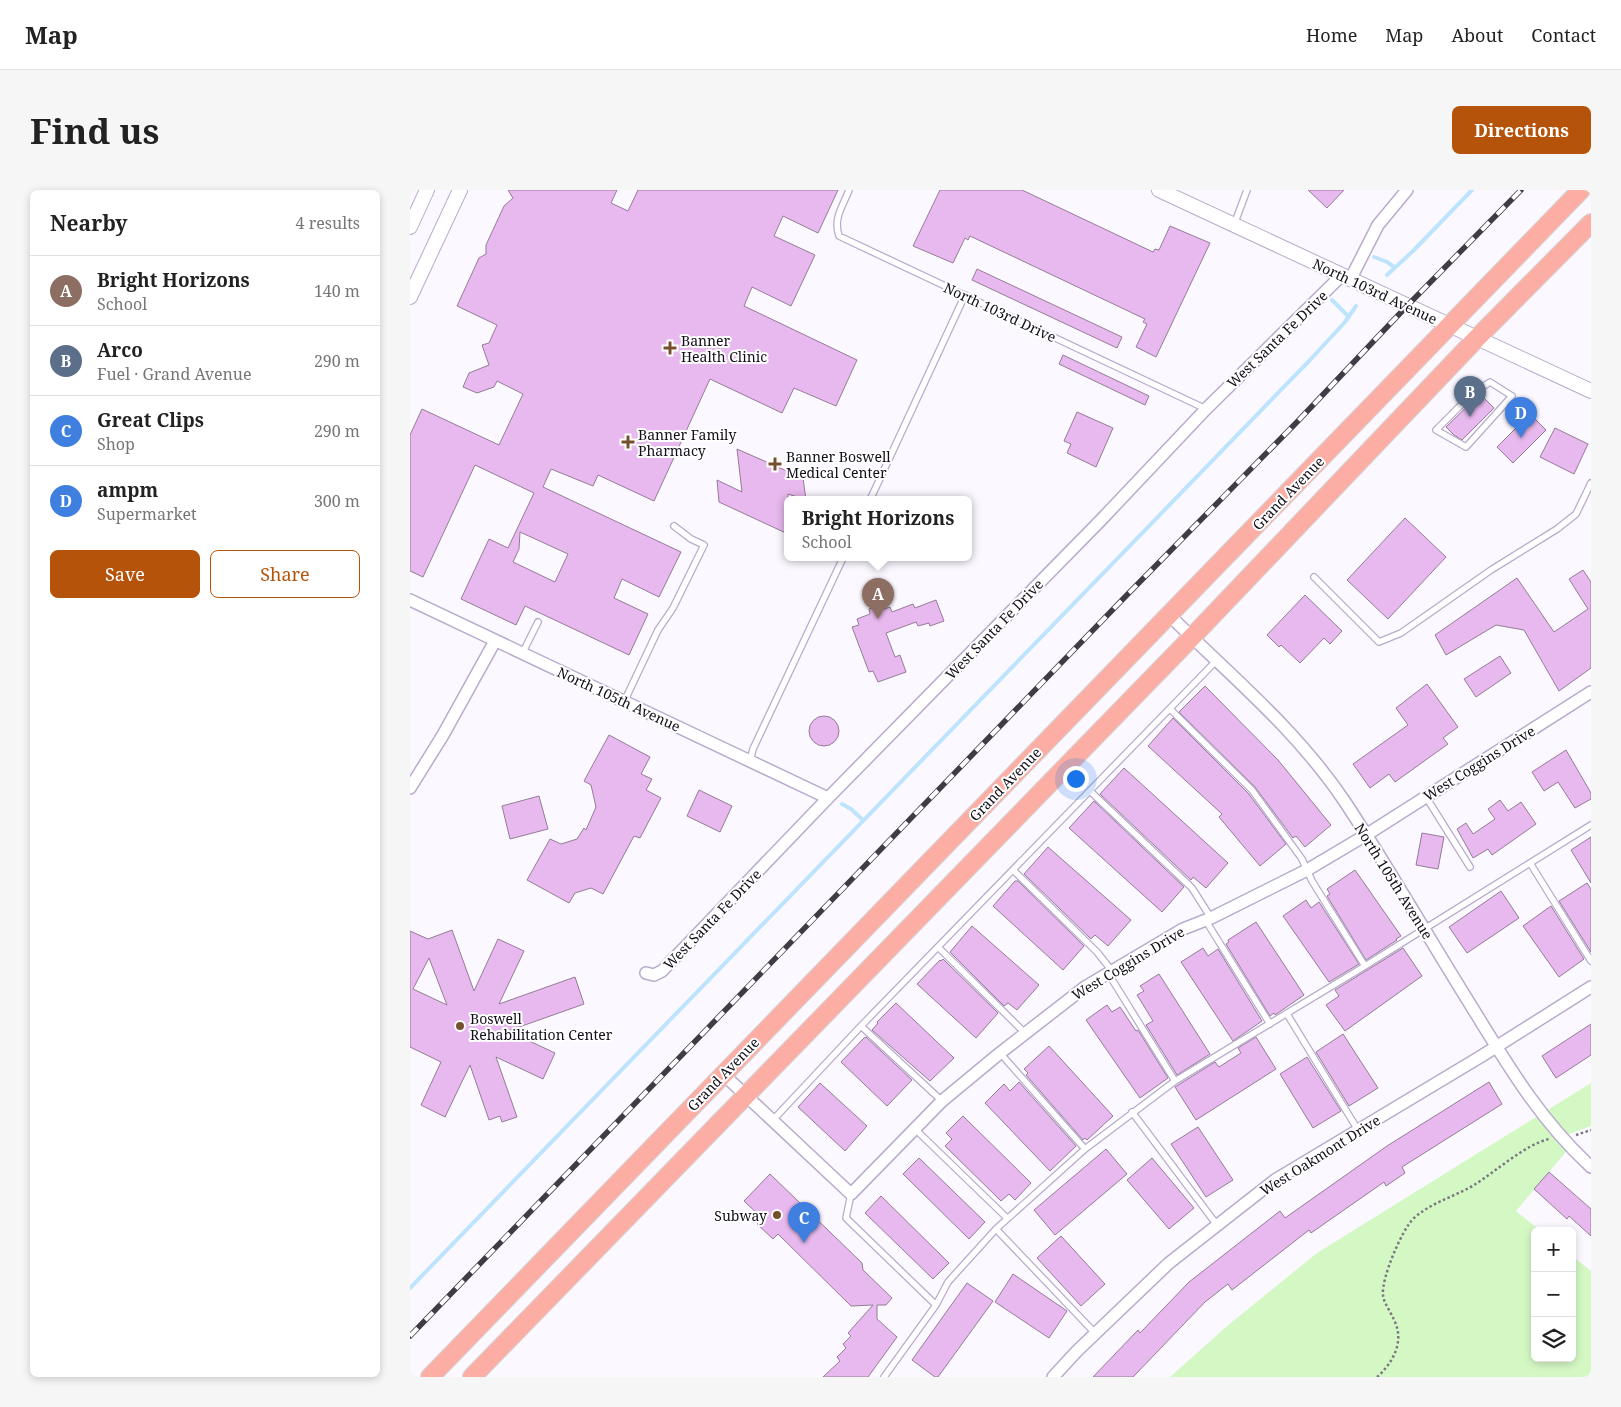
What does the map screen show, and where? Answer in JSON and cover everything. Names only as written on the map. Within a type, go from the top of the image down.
[{"type":"highway","name":"Grand Avenue","points":[[430,1377],[1581,190]]},
{"type":"highway","name":"Grand Avenue","points":[[472,1377],[1192,637],[1476,339],[1591,223]]},
{"type":"street","points":[[410,227],[427,190]]},
{"type":"street","points":[[410,297],[460,190]]},
{"type":"street","name":"North 103rd Avenue","points":[[1159,190],[1591,391]]},
{"type":"street","name":"West Santa Fe Drive","points":[[646,973],[654,975],[662,971],[828,798],[1101,520],[1206,409],[1346,278],[1378,225],[1408,190]]},
{"type":"street","name":"North 105th Avenue","points":[[410,600],[828,798]]},
{"type":"street","name":"North 105th Avenue","points":[[1170,615],[1277,719],[1313,758],[1366,835],[1527,1096],[1561,1137],[1591,1167]]},
{"type":"street","points":[[410,788],[443,735],[495,641]]},
{"type":"street","name":"West Coggins Drive","points":[[851,1194],[942,1101],[1085,987],[1183,929],[1208,920],[1307,870],[1366,835],[1591,692]]},
{"type":"street","name":"West Oakmont Drive","points":[[1053,1377],[1076,1351],[1169,1263],[1275,1180],[1496,1047],[1591,987]]},
{"type":"street","points":[[723,1074],[851,1194]]},
{"type":"lane","name":"North 103rd Drive","points":[[849,190],[836,218],[839,236],[1206,409]]},
{"type":"lane","points":[[1234,225],[1247,190]]},
{"type":"lane","points":[[872,496],[965,295]]},
{"type":"lane","points":[[1490,382],[1512,396],[1466,447],[1436,430],[1472,394],[1490,382]]},
{"type":"lane","points":[[1314,577],[1379,642],[1401,633],[1491,570],[1557,530],[1576,514],[1591,483]]},
{"type":"lane","points":[[624,702],[658,630],[674,608],[704,545],[691,539],[674,526]]},
{"type":"lane","points":[[750,761],[753,749],[842,561]]},
{"type":"lane","points":[[522,654],[538,622]]},
{"type":"lane","points":[[772,1121],[861,1026],[1216,661]]},
{"type":"lane","points":[[1170,709],[1252,790],[1302,859],[1312,881],[1366,966]]},
{"type":"lane","points":[[1090,791],[1192,888],[1208,920],[1270,1024]]},
{"type":"lane","points":[[1426,797],[1470,867]]},
{"type":"lane","points":[[884,1377],[936,1304],[948,1282],[996,1228],[1085,1149],[1132,1112],[1175,1081],[1366,966],[1591,825]]},
{"type":"lane","points":[[1530,863],[1591,961]]},
{"type":"lane","points":[[1013,870],[1097,952],[1175,1081]]},
{"type":"lane","points":[[938,947],[1025,1033]]},
{"type":"lane","points":[[1287,1014],[1358,1130]]},
{"type":"lane","points":[[861,1026],[942,1101]]},
{"type":"lane","points":[[1000,1053],[1085,1149]]},
{"type":"lane","points":[[1132,1112],[1217,1225]]},
{"type":"lane","points":[[914,1129],[1007,1218]]},
{"type":"lane","points":[[851,1194],[846,1218],[936,1304]]},
{"type":"lane","points":[[996,1228],[1095,1333]]},
{"type":"path","points":[[872,598],[874,606]]},
{"type":"path","points":[[1377,1377],[1392,1360],[1398,1344],[1398,1327],[1384,1300],[1384,1279],[1412,1220],[1432,1205],[1474,1185],[1517,1155],[1546,1139],[1579,1135],[1591,1130]]},
{"type":"green space","points":[[1591,1083],[1591,1126],[1561,1137],[1570,1147],[1516,1211],[1536,1227],[1531,1227],[1531,1362],[1576,1362],[1576,1259],[1591,1271],[1591,1377],[1170,1377],[1226,1327],[1317,1253]]},
{"type":"building","points":[[508,190],[617,190],[611,203],[628,211],[638,190],[838,190],[818,233],[783,216],[774,236],[815,255],[791,306],[752,287],[744,306],[857,360],[836,406],[794,388],[782,413],[710,379],[654,501],[598,475],[593,486],[551,469],[543,487],[681,552],[659,597],[622,579],[614,598],[648,614],[629,655],[525,606],[516,625],[461,599],[489,539],[508,548],[534,493],[475,465],[423,577],[410,571],[410,435],[422,409],[499,445],[523,394],[497,381],[494,387],[477,393],[463,387],[469,373],[489,365],[482,345],[489,343],[497,325],[457,306],[479,258],[486,254],[486,245],[504,206],[513,198]],"holes":[[[520,532],[568,554],[555,582],[513,562],[519,549]]]},
{"type":"building","points":[[940,190],[1022,190],[1153,252],[1155,249],[1159,250],[1170,226],[1210,243],[1156,357],[1136,347],[1147,324],[1143,322],[1145,319],[970,236],[968,240],[965,238],[953,263],[913,246]]},
{"type":"building","points":[[1308,190],[1344,190],[1327,208]]},
{"type":"building","points":[[977,269],[1122,337],[1117,348],[972,280]]},
{"type":"building","points":[[1063,355],[1149,396],[1145,405],[1059,364]]},
{"type":"building","points":[[1480,394],[1494,408],[1462,440],[1446,427]]},
{"type":"building","points":[[1077,412],[1113,428],[1096,467],[1067,453],[1071,444],[1064,441]]},
{"type":"building","points":[[1530,414],[1546,430],[1513,463],[1497,447]]},
{"type":"building","points":[[1555,428],[1588,444],[1574,474],[1540,457]]},
{"type":"building","points":[[737,449],[803,478],[805,496],[788,494],[788,496],[784,496],[784,532],[719,502],[717,480],[742,492]]},
{"type":"building","points":[[1405,518],[1446,557],[1388,619],[1347,580]]},
{"type":"building","points":[[1583,570],[1591,582],[1591,668],[1559,691],[1524,630],[1496,625],[1446,655],[1435,635],[1517,578],[1554,632],[1588,609],[1569,579]]},
{"type":"building","points":[[1305,595],[1342,631],[1330,644],[1324,638],[1300,663],[1267,635]]},
{"type":"building","points":[[936,600],[944,621],[930,626],[929,623],[918,626],[916,622],[886,633],[895,657],[900,655],[906,672],[878,682],[873,671],[869,672],[852,627],[859,625],[857,619],[870,614],[869,609],[879,605],[881,610],[890,607],[892,612],[913,604],[915,608]]},
{"type":"building","points":[[1500,656],[1511,673],[1476,697],[1464,679]]},
{"type":"building","points":[[1427,684],[1458,727],[1443,738],[1448,744],[1395,782],[1389,774],[1370,788],[1353,764],[1408,725],[1396,708]]},
{"type":"building","points":[[1205,686],[1278,760],[1331,825],[1305,847],[1296,836],[1293,838],[1255,787],[1179,712]]},
{"type":"building","points":[[824,716],[835,720],[839,731],[835,742],[824,746],[813,742],[809,731],[813,720]]},
{"type":"building","points":[[1173,718],[1248,793],[1286,844],[1260,866],[1219,817],[1222,814],[1148,746]]},
{"type":"building","points":[[609,735],[650,757],[641,774],[652,779],[646,790],[661,798],[640,838],[634,836],[603,894],[591,888],[575,893],[569,903],[527,880],[550,839],[561,844],[577,839],[584,828],[586,830],[596,807],[591,785],[584,781]]},
{"type":"building","points":[[1566,750],[1591,793],[1591,799],[1575,808],[1558,782],[1544,791],[1532,772]]},
{"type":"building","points":[[1124,768],[1228,863],[1206,888],[1193,877],[1191,880],[1100,794]]},
{"type":"building","points":[[699,790],[732,806],[720,832],[687,816]]},
{"type":"building","points":[[539,796],[548,829],[510,839],[502,806]]},
{"type":"building","points":[[1500,800],[1508,811],[1521,802],[1536,824],[1492,855],[1488,849],[1473,858],[1457,829],[1466,823],[1473,834],[1495,819],[1488,809]]},
{"type":"building","points":[[1094,801],[1184,887],[1162,912],[1069,828]]},
{"type":"building","points":[[1422,833],[1444,837],[1438,869],[1416,865]]},
{"type":"building","points":[[1591,837],[1591,883],[1571,850]]},
{"type":"building","points":[[1048,847],[1131,920],[1108,946],[1095,935],[1091,939],[1024,874]]},
{"type":"building","points":[[1355,870],[1401,936],[1366,960],[1327,896],[1330,894],[1327,889]]},
{"type":"building","points":[[1015,881],[1018,881],[1084,946],[1063,970],[993,906]]},
{"type":"building","points":[[1587,883],[1591,889],[1591,952],[1559,901]]},
{"type":"building","points":[[1501,891],[1519,918],[1467,953],[1449,927]]},
{"type":"building","points":[[1306,900],[1311,908],[1319,902],[1359,964],[1329,982],[1283,916]]},
{"type":"building","points":[[1551,906],[1584,959],[1559,977],[1523,926]]},
{"type":"building","points":[[1256,922],[1304,995],[1275,1015],[1274,1013],[1270,1016],[1226,944],[1229,942],[1228,940]]},
{"type":"building","points":[[972,926],[1039,985],[1017,1010],[1008,1003],[1004,1006],[950,952]]},
{"type":"building","name":"Boswell Rehabilitation Center","points":[[452,930],[474,991],[498,939],[524,951],[499,1004],[575,977],[584,1004],[508,1031],[555,1053],[543,1079],[496,1057],[517,1117],[502,1122],[500,1116],[489,1120],[470,1065],[445,1117],[421,1105],[441,1062],[410,1047],[410,931],[428,939]],"holes":[[[429,958],[447,1005],[413,989]]]},
{"type":"building","points":[[1203,948],[1208,956],[1218,949],[1262,1021],[1233,1041],[1181,962]]},
{"type":"building","points":[[1403,948],[1422,976],[1345,1031],[1326,1005],[1339,996],[1335,990]]},
{"type":"building","points":[[943,959],[998,1013],[976,1038],[917,984]]},
{"type":"building","points":[[1159,974],[1210,1054],[1177,1075],[1146,1025],[1153,1021],[1137,995],[1144,991],[1140,986]]},
{"type":"building","points":[[896,1003],[954,1058],[930,1081],[872,1030],[877,1022]]},
{"type":"building","points":[[1107,1005],[1112,1012],[1120,1007],[1136,1031],[1138,1030],[1168,1078],[1140,1098],[1086,1020]]},
{"type":"building","points":[[1591,1024],[1591,1055],[1556,1078],[1542,1056]]},
{"type":"building","points":[[1343,1034],[1378,1088],[1349,1106],[1316,1052]]},
{"type":"building","points":[[866,1037],[912,1080],[887,1106],[841,1062]]},
{"type":"building","points":[[1256,1037],[1276,1069],[1196,1120],[1175,1087],[1215,1062],[1219,1067],[1241,1053],[1238,1048]]},
{"type":"building","points":[[1049,1046],[1113,1116],[1087,1140],[1085,1138],[1083,1140],[1026,1075],[1028,1073],[1024,1069]]},
{"type":"building","points":[[1307,1057],[1341,1111],[1313,1128],[1280,1074]]},
{"type":"building","points":[[1019,1082],[1076,1146],[1050,1171],[985,1103],[1004,1084],[1010,1091]]},
{"type":"building","points":[[1489,1082],[1502,1104],[1402,1167],[1405,1173],[1386,1186],[1384,1182],[1311,1233],[1309,1230],[1232,1290],[1228,1284],[1205,1302],[1133,1377],[1093,1377],[1138,1330],[1140,1333],[1189,1282],[1280,1211],[1285,1218],[1387,1146]]},
{"type":"building","points":[[820,1083],[867,1126],[845,1151],[798,1107]]},
{"type":"building","points":[[963,1116],[1031,1183],[1015,1200],[1009,1194],[1001,1201],[945,1146],[952,1139],[946,1133]]},
{"type":"building","points":[[1198,1127],[1233,1180],[1206,1197],[1171,1144]]},
{"type":"building","points":[[1106,1149],[1127,1174],[1055,1235],[1034,1210]]},
{"type":"building","points":[[919,1158],[985,1222],[969,1239],[903,1174]]},
{"type":"building","points":[[1152,1158],[1194,1208],[1169,1229],[1127,1180]]},
{"type":"building","points":[[1549,1172],[1591,1209],[1591,1236],[1569,1216],[1567,1219],[1534,1189]]},
{"type":"building","points":[[770,1174],[862,1263],[863,1270],[892,1298],[886,1305],[877,1305],[877,1319],[897,1337],[868,1377],[823,1377],[840,1361],[837,1357],[846,1348],[843,1344],[851,1336],[848,1333],[873,1305],[851,1306],[778,1234],[773,1239],[757,1224],[762,1218],[744,1201]]},
{"type":"building","points":[[881,1196],[949,1263],[933,1279],[865,1213]]},
{"type":"building","points":[[1061,1236],[1105,1284],[1081,1306],[1037,1258]]},
{"type":"building","points":[[1013,1274],[1067,1311],[1049,1338],[995,1302]]},
{"type":"building","points":[[967,1283],[993,1301],[938,1377],[935,1377],[912,1360]]},
{"type":"waterway","points":[[1387,275],[1472,190]]},
{"type":"waterway","points":[[1374,257],[1394,267]]},
{"type":"waterway","points":[[1332,300],[1349,317]]},
{"type":"waterway","points":[[410,1288],[1310,360],[1345,322],[1356,306]]},
{"type":"waterway","points":[[842,804],[863,820]]},
{"type":"railway","points":[[410,1336],[1521,190]]},
{"type":"place","name":"Banner Health Clinic","points":[[670,348]]},
{"type":"place","name":"Arco","points":[[1470,417]]},
{"type":"place","name":"ampm","points":[[1521,438]]},
{"type":"place","name":"Banner Family Pharmacy","points":[[628,442]]},
{"type":"place","name":"Banner Boswell Medical Center","points":[[775,464]]},
{"type":"place","name":"Bright Horizons","points":[[878,619]]},
{"type":"place","name":"Boswell Rehabilitation Center","points":[[460,1026]]},
{"type":"place","name":"Subway","points":[[777,1215]]},
{"type":"place","name":"Great Clips","points":[[804,1243]]}]
